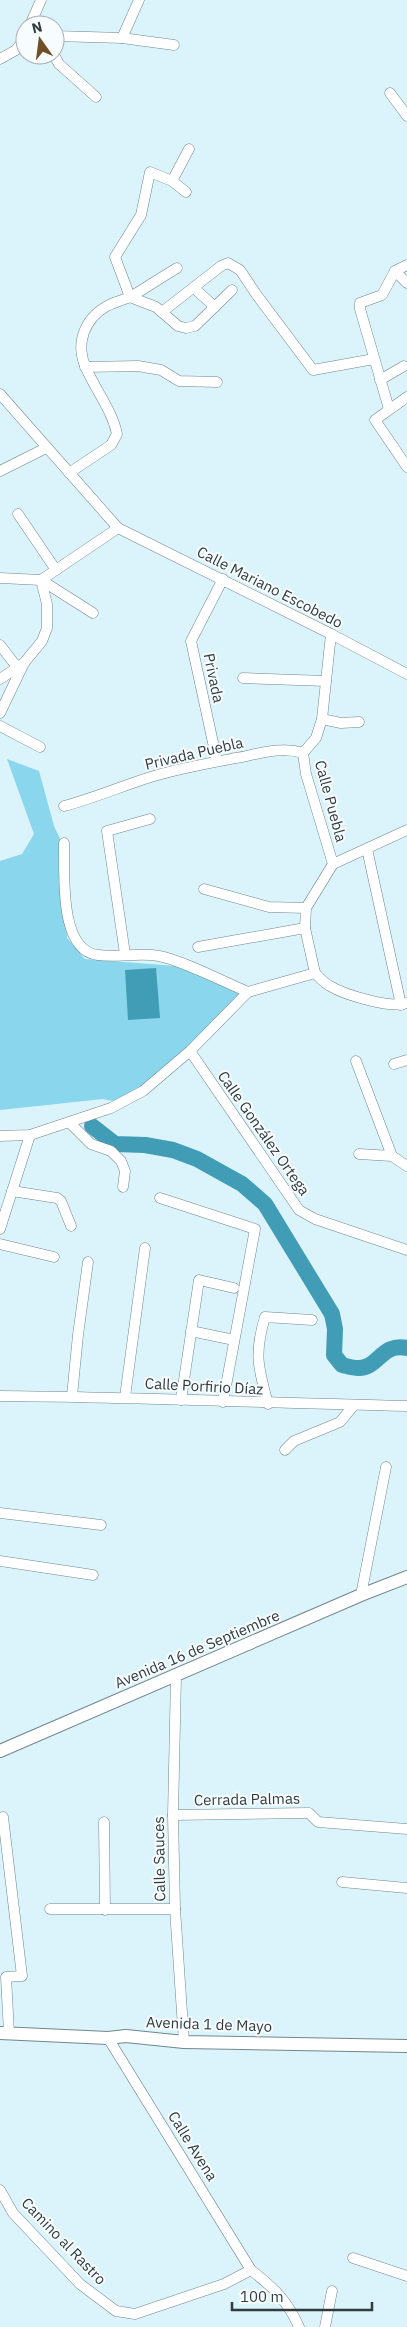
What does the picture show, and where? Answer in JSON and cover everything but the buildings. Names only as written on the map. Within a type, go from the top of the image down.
[{"type":"main road","name":"Avenida 16 de Septiembre","points":[[0,1751],[361,1595],[407,1578]]},
{"type":"main road","name":"Avenida 1 de Mayo","points":[[4,2033],[108,2038],[126,2036],[184,2042],[407,2046]]},
{"type":"street","points":[[34,15],[40,0]]},
{"type":"street","points":[[122,38],[138,0]]},
{"type":"street","points":[[65,36],[122,38],[174,45]]},
{"type":"street","points":[[0,59],[15,51]]},
{"type":"street","points":[[60,65],[96,97]]},
{"type":"street","points":[[390,93],[407,116]]},
{"type":"street","points":[[172,181],[189,149]]},
{"type":"street","points":[[186,192],[172,181],[150,172],[141,215],[115,258],[130,297],[156,308],[178,326],[186,328],[195,326],[232,290]]},
{"type":"street","points":[[162,312],[221,266],[228,263],[240,270],[313,370],[374,359]]},
{"type":"street","points":[[389,409],[360,309],[360,303],[382,295],[395,270],[407,265]]},
{"type":"street","points":[[69,473],[111,445],[117,434],[114,421],[85,367],[80,351],[83,331],[90,318],[106,306],[130,297],[177,268]]},
{"type":"street","points":[[395,270],[407,283]]},
{"type":"street","points":[[194,288],[215,307]]},
{"type":"street","points":[[85,367],[138,366],[161,370],[179,381],[217,382]]},
{"type":"street","points":[[380,380],[404,366]]},
{"type":"street","name":"Calle Mariano Escobedo","points":[[0,394],[118,528],[223,579],[407,674]]},
{"type":"street","points":[[407,397],[375,420],[407,467]]},
{"type":"street","points":[[0,471],[46,448]]},
{"type":"street","points":[[18,514],[56,570]]},
{"type":"street","points":[[41,580],[118,528]]},
{"type":"street","points":[[0,578],[41,580],[93,613]]},
{"type":"street","name":"Privada","points":[[217,761],[190,641],[223,579]]},
{"type":"street","points":[[0,679],[34,652],[47,628],[47,604],[41,580]]},
{"type":"street","name":"Calle Puebla","points":[[314,973],[305,928],[306,908],[333,864],[306,774],[303,753],[316,738],[322,720],[331,634]]},
{"type":"street","points":[[0,645],[20,665]]},
{"type":"street","points":[[0,713],[20,665]]},
{"type":"street","points":[[242,678],[326,681]]},
{"type":"street","points":[[322,720],[341,723],[359,722]]},
{"type":"street","points":[[0,726],[40,747]]},
{"type":"street","name":"Privada Puebla","points":[[64,806],[102,796],[153,776],[217,761],[292,749],[303,753]]},
{"type":"street","points":[[125,954],[107,831],[150,819]]},
{"type":"street","points":[[333,864],[407,830]]},
{"type":"street","points":[[64,843],[67,918],[74,936],[85,951],[97,955],[160,956],[248,992]]},
{"type":"street","points":[[0,1136],[30,1135],[70,1123],[111,1108],[143,1091],[190,1051],[248,992],[314,973],[329,986],[386,1005],[404,1004],[368,849]]},
{"type":"street","points":[[204,889],[269,907],[306,908]]},
{"type":"street","points":[[198,947],[305,928]]},
{"type":"street","name":"Calle González Ortega","points":[[190,1051],[299,1210],[315,1219],[407,1250]]},
{"type":"street","points":[[394,1064],[407,1060]]},
{"type":"street","points":[[356,1061],[392,1156]]},
{"type":"street","points":[[70,1123],[91,1144],[111,1151],[121,1161],[125,1170],[123,1187]]},
{"type":"street","points":[[0,1229],[30,1135]]},
{"type":"street","points":[[359,1154],[392,1156],[407,1166]]},
{"type":"street","points":[[12,1191],[56,1198],[61,1201],[72,1226]]},
{"type":"street","points":[[160,1198],[255,1229],[223,1402]]},
{"type":"street","points":[[0,1244],[54,1257]]},
{"type":"street","points":[[124,1397],[144,1248]]},
{"type":"street","points":[[72,1396],[88,1262]]},
{"type":"street","points":[[181,1400],[199,1280],[234,1288]]},
{"type":"street","points":[[268,1404],[258,1368],[258,1340],[265,1317],[312,1320]]},
{"type":"street","points":[[190,1331],[234,1340]]},
{"type":"street","name":"Calle Porfirio Díaz","points":[[0,1396],[124,1397],[268,1404],[407,1406]]},
{"type":"street","points":[[285,1450],[294,1441],[340,1422],[354,1405]]},
{"type":"street","points":[[361,1595],[386,1467]]},
{"type":"street","points":[[0,1513],[101,1525]]},
{"type":"street","points":[[0,1561],[93,1574]]},
{"type":"street","name":"Calle Sauces","points":[[176,1676],[173,1815],[175,1909],[184,2042]]},
{"type":"street","name":"Cerrada Palmas","points":[[173,1815],[308,1813],[318,1822],[407,1829]]},
{"type":"street","name":"Avenida 1 de Mayo","points":[[3,1817],[22,1976],[6,1977],[4,2033]]},
{"type":"street","points":[[104,1822],[105,1910]]},
{"type":"street","points":[[342,1882],[407,1888]]},
{"type":"street","points":[[50,1909],[175,1909]]},
{"type":"street","name":"Calle Avena","points":[[108,2038],[254,2272]]},
{"type":"street","name":"Camino al Rastro","points":[[0,2190],[13,2213],[80,2284],[116,2311],[135,2314],[254,2272]]},
{"type":"street","points":[[353,2258],[407,2276]]},
{"type":"street","points":[[254,2272],[270,2284],[292,2312],[299,2327]]},
{"type":"street","points":[[325,2327],[332,2291]]},
{"type":"shaded area","points":[[7,759],[39,771],[54,826],[62,843],[67,938],[85,959],[176,966],[244,993],[168,1068],[135,1092],[119,1100],[103,1099],[0,1110],[0,861],[22,854],[34,834]]},
{"type":"shaded area","points":[[156,968],[160,1018],[128,1020],[125,970]]},
{"type":"waterway","points":[[92,1126],[115,1144],[145,1145],[173,1150],[197,1159],[242,1184],[265,1204],[332,1314],[335,1329],[334,1355],[342,1365],[356,1368],[365,1367],[392,1349],[399,1347],[407,1348]]}]
